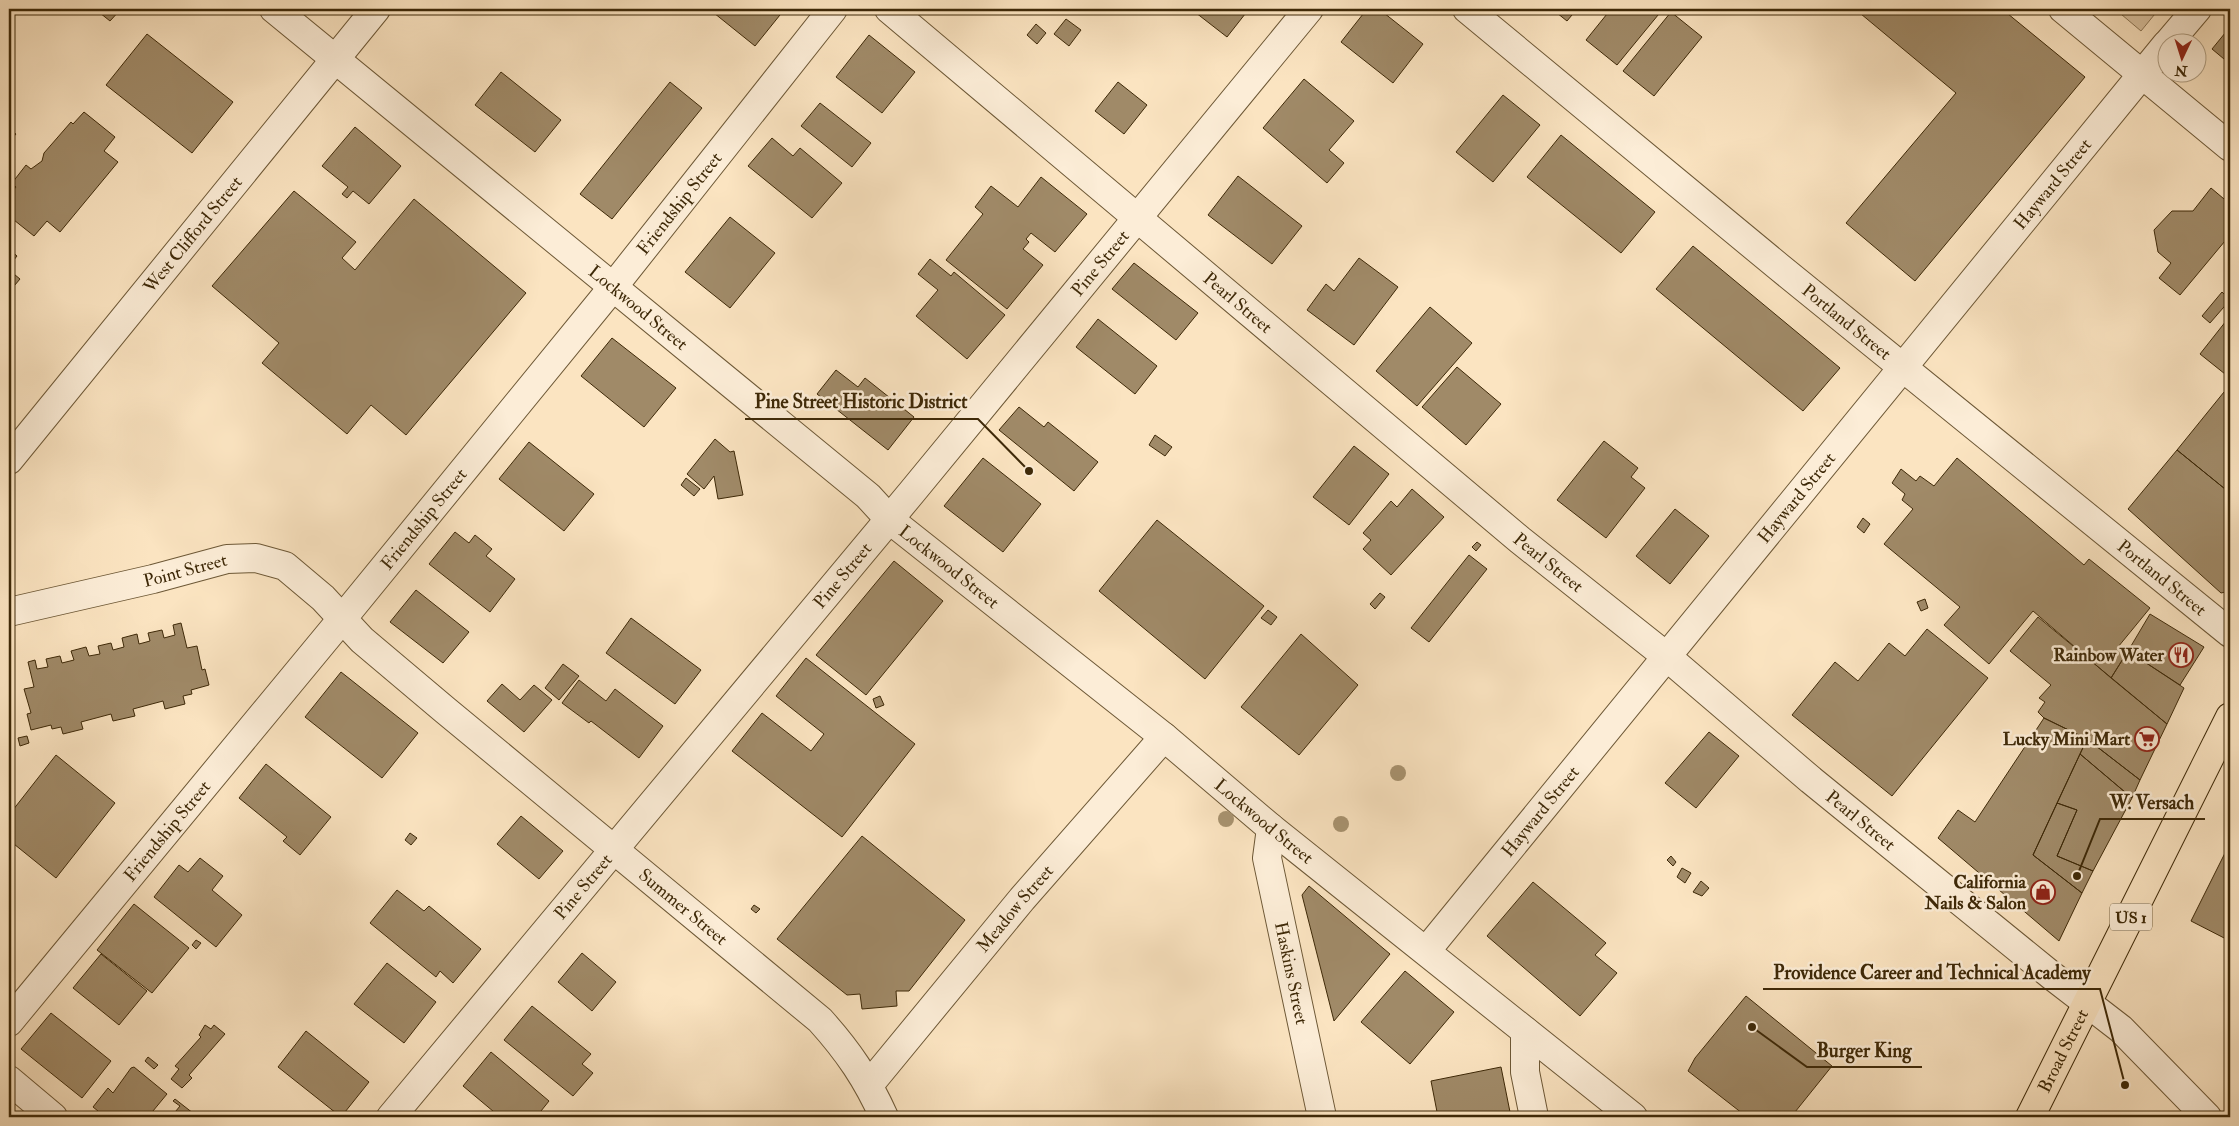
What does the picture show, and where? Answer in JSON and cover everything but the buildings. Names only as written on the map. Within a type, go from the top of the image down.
[{"type":"main road","name":"Broad Street","points":[[2030,1117],[2230,717]]},
{"type":"street","name":"Lockwood Street","points":[[274,9],[868,496],[890,520],[1164,737],[1271,828],[1427,950],[1633,1117]]},
{"type":"street","name":"West Clifford Street","points":[[9,460],[376,9]]},
{"type":"street","name":"Friendship Street","points":[[9,1022],[342,620],[613,287],[833,9]]},
{"type":"street","name":"Pearl Street","points":[[889,9],[1520,540],[1666,656],[1811,780],[2088,1004],[2122,1029],[2207,1117]]},
{"type":"street","name":"Pine Street","points":[[391,1117],[890,520],[1309,9]]},
{"type":"street","name":"Portland Street","points":[[1467,9],[1779,267],[2230,633]]},
{"type":"street","points":[[2063,9],[2230,147]]},
{"type":"street","points":[[2177,32],[2197,9]]},
{"type":"street","name":"Hayward Street","points":[[1427,950],[2156,57]]},
{"type":"street","name":"Point Street","points":[[9,612],[153,579],[227,559],[256,558],[285,566],[323,598],[342,620]]},
{"type":"street","name":"Summer Street","points":[[342,620],[362,640],[445,710],[820,1020],[845,1048],[869,1084],[884,1117]]},
{"type":"street","name":"Meadow Street","points":[[869,1084],[1022,899],[1164,737]]},
{"type":"street","name":"Haskins Street","points":[[1271,828],[1267,858],[1322,1117]]},
{"type":"street","points":[[1525,1031],[1525,1072],[1534,1117]]},
{"type":"street","points":[[9,1080],[53,1117]]},
{"type":"shaded area","points":[[2115,9],[2159,9],[2141,31]]},
{"type":"place","name":"Pine Street Historic District","points":[[1029,471]]},
{"type":"place","name":"Rainbow Water","points":[[2181,655]]},
{"type":"place","name":"Lucky Mini Mart","points":[[2147,739]]},
{"type":"place","name":"W. Versach","points":[[2077,876]]},
{"type":"place","name":"California Nails & Salon","points":[[2043,892]]},
{"type":"place","name":"Burger King","points":[[1752,1027]]},
{"type":"place","name":"Providence Career and Technical Academy","points":[[2125,1085]]}]
